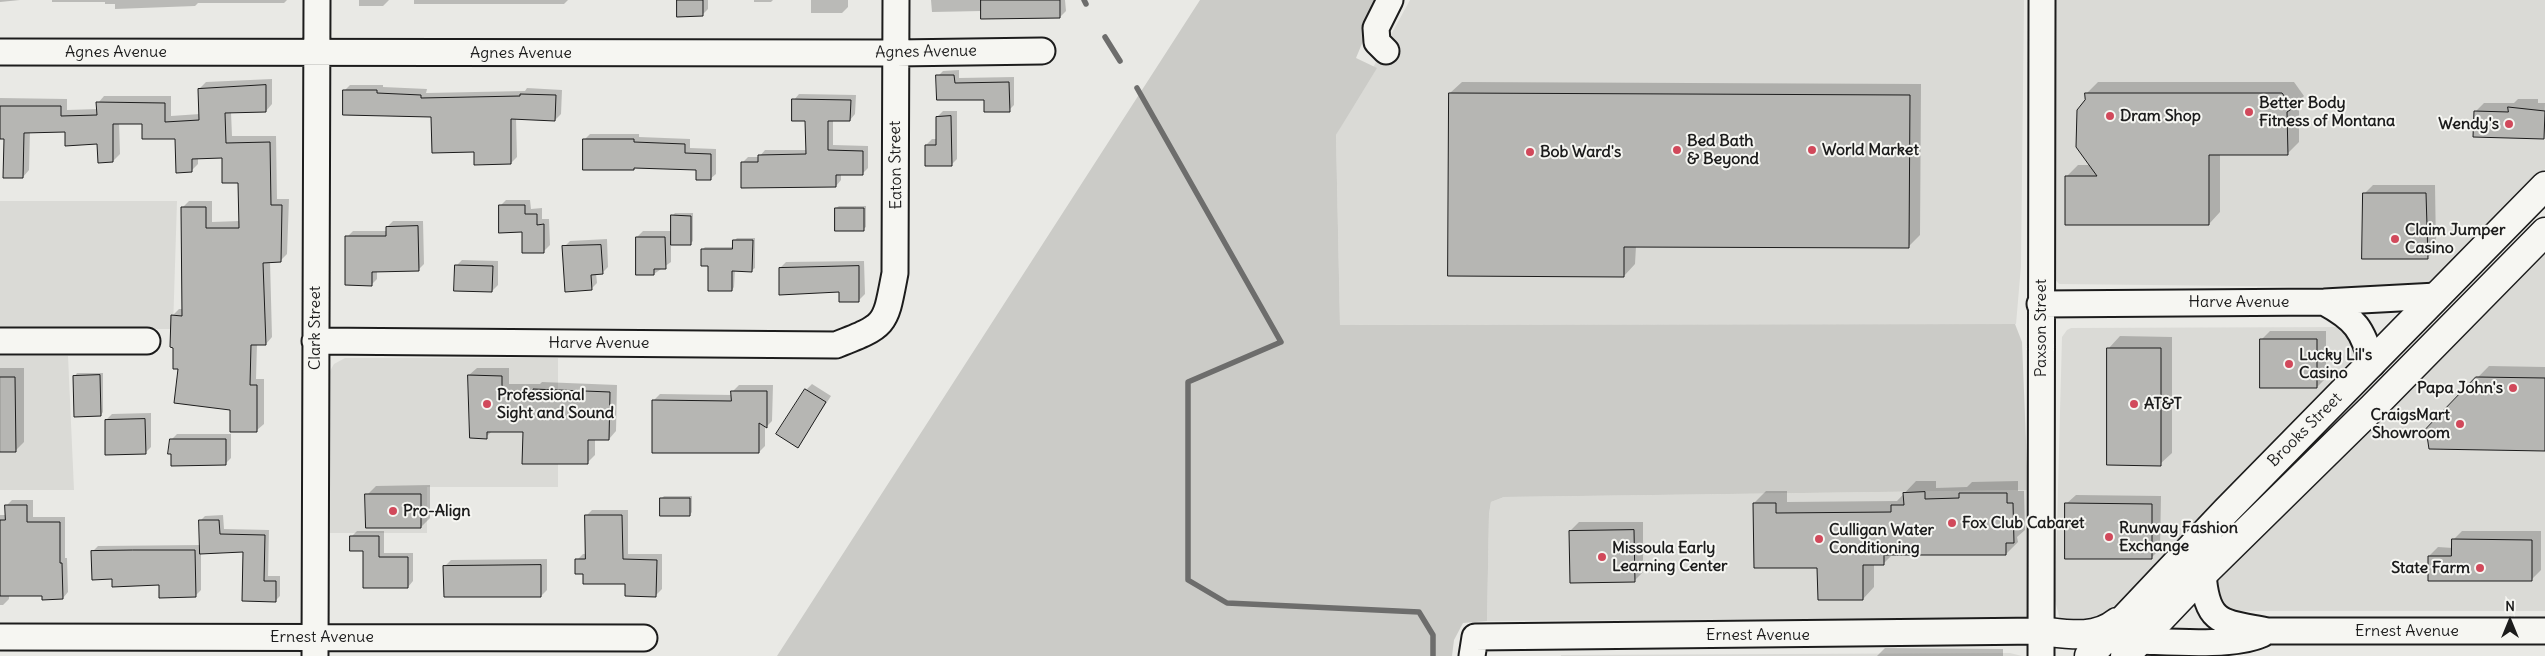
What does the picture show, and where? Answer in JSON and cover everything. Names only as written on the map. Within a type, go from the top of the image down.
[{"type":"highway","name":"Brooks Street","points":[[2089,656],[2293,442],[2372,364],[2545,186]]},
{"type":"highway","name":"Brooks Street","points":[[2133,649],[2203,574],[2372,408],[2545,232]]},
{"type":"highway","points":[[2041,643],[2109,628],[2130,612]]},
{"type":"street","name":"Clark Street","points":[[315,646],[317,0]]},
{"type":"street","name":"Eaton Street","points":[[879,326],[888,311],[896,273],[896,0]]},
{"type":"street","points":[[1386,51],[1377,42],[1376,28],[1390,0]]},
{"type":"street","name":"Paxson Street","points":[[2041,643],[2040,304],[2042,0]]},
{"type":"street","name":"Agnes Avenue","points":[[0,52],[896,53],[1042,51]]},
{"type":"street","name":"Harve Avenue","points":[[2040,304],[2324,302],[2437,296]]},
{"type":"street","points":[[2324,302],[2344,313],[2358,326],[2366,341],[2372,364]]},
{"type":"street","name":"Harve Avenue","points":[[315,341],[836,346],[879,326]]},
{"type":"street","points":[[0,341],[147,341]]},
{"type":"street","name":"Ernest Avenue","points":[[2203,574],[2206,601],[2214,616],[2233,624],[2268,631],[2545,631]]},
{"type":"street","name":"Ernest Avenue","points":[[2133,649],[2254,638],[2268,631]]},
{"type":"street","name":"Ernest Avenue","points":[[0,637],[315,646],[595,647],[644,638]]},
{"type":"street","name":"Ernest Avenue","points":[[1474,647],[2041,643]]},
{"type":"shaded area","points":[[1200,0],[1380,0],[1356,58],[1377,68],[1336,135],[1340,325],[2015,324],[2022,342],[2028,490],[1504,497],[1491,502],[1489,514],[1487,621],[1463,623],[1454,640],[1452,656],[777,656]]},
{"type":"shaded area","points":[[1410,0],[2024,0],[2021,266],[2016,324],[1340,325],[1336,135]]},
{"type":"shaded area","points":[[2055,0],[2545,0],[2545,169],[2426,288],[2059,284],[2052,276]]},
{"type":"shaded area","points":[[0,201],[177,201],[173,329],[0,329]]},
{"type":"shaded area","points":[[2545,247],[2545,611],[2229,611],[2220,604],[2217,581]]},
{"type":"shaded area","points":[[2345,327],[2364,354],[2102,629],[2061,623],[2055,601],[2062,337],[2067,330],[2071,328]]},
{"type":"shaded area","points":[[0,356],[68,356],[74,490],[0,490]]},
{"type":"shaded area","points":[[345,358],[558,358],[558,487],[427,487],[427,533],[330,533],[330,371],[334,364]]},
{"type":"shaded area","points":[[2028,490],[2028,618],[1487,621],[1489,514],[1491,502],[1504,497]]},
{"type":"shaded area","points":[[2010,653],[2022,656],[1561,656],[1561,655]]},
{"type":"building","points":[[677,0],[703,0],[703,16],[677,17]]},
{"type":"building","points":[[981,0],[1060,0],[1060,18],[981,19]]},
{"type":"building","points":[[936,75],[954,75],[955,83],[1009,82],[1010,112],[984,112],[984,100],[937,100]]},
{"type":"building","points":[[266,85],[266,112],[225,113],[226,143],[270,142],[271,205],[282,205],[281,262],[263,263],[266,345],[251,345],[250,385],[257,385],[257,432],[230,432],[230,410],[174,403],[178,369],[173,369],[173,348],[170,347],[171,315],[182,316],[181,207],[206,207],[206,228],[239,228],[238,183],[222,183],[222,158],[192,159],[192,172],[176,173],[175,139],[142,139],[142,124],[113,124],[113,162],[98,163],[97,144],[65,146],[65,132],[24,133],[23,178],[3,178],[4,139],[0,139],[0,106],[61,106],[61,116],[97,115],[96,102],[165,103],[165,122],[199,120],[198,89]]},
{"type":"building","points":[[343,90],[377,90],[377,93],[421,95],[421,98],[520,96],[520,94],[556,95],[555,121],[511,119],[511,164],[474,165],[474,152],[432,153],[431,117],[343,115]]},
{"type":"building","points":[[1449,93],[1910,95],[1909,248],[1624,247],[1624,277],[1448,276]]},
{"type":"building","points":[[2085,93],[2282,93],[2293,108],[2287,112],[2288,155],[2209,155],[2209,225],[2065,225],[2065,176],[2097,176],[2076,147],[2077,110],[2085,100]]},
{"type":"building","points":[[792,99],[851,100],[850,121],[828,121],[828,150],[863,151],[863,175],[836,175],[836,187],[741,188],[741,162],[758,162],[758,155],[806,154],[805,121],[792,121]]},
{"type":"building","name":"Wendy's","points":[[2508,107],[2545,111],[2544,139],[2473,137],[2474,111],[2508,112]]},
{"type":"building","points":[[951,116],[952,166],[925,166],[925,145],[936,145],[936,117]]},
{"type":"building","points":[[583,139],[634,139],[634,142],[685,144],[685,153],[711,154],[711,180],[696,180],[696,170],[634,168],[634,170],[583,170]]},
{"type":"building","name":"Claim Jumper Casino","points":[[2363,193],[2426,193],[2428,259],[2362,259]]},
{"type":"building","points":[[499,205],[525,205],[525,214],[537,214],[537,225],[544,224],[544,253],[522,253],[522,232],[499,233]]},
{"type":"building","points":[[835,208],[864,208],[864,231],[835,231]]},
{"type":"building","points":[[671,215],[691,216],[691,245],[671,245]]},
{"type":"building","points":[[418,226],[419,271],[372,272],[372,286],[345,285],[345,236],[386,236],[386,227]]},
{"type":"building","points":[[636,237],[665,237],[666,269],[654,269],[654,275],[636,275]]},
{"type":"building","points":[[733,240],[753,240],[752,272],[732,271],[732,291],[708,291],[708,266],[701,266],[701,249],[732,249]]},
{"type":"building","points":[[601,245],[603,274],[591,275],[592,290],[565,292],[562,246]]},
{"type":"building","points":[[455,265],[493,266],[492,292],[454,291]]},
{"type":"building","points":[[859,266],[859,302],[839,302],[839,292],[779,295],[779,268]]},
{"type":"building","name":"Lucky Lil's Casino","points":[[2260,339],[2317,339],[2317,388],[2260,388]]},
{"type":"building","name":"AT&T","points":[[2107,348],[2161,348],[2161,466],[2107,465]]},
{"type":"building","points":[[100,375],[101,416],[74,417],[73,376]]},
{"type":"building","points":[[468,375],[502,376],[502,391],[533,391],[533,389],[610,392],[609,440],[588,440],[588,464],[522,464],[523,432],[487,432],[487,439],[470,438]]},
{"type":"building","points":[[0,377],[15,377],[16,452],[0,452]]},
{"type":"building","points":[[2476,377],[2545,378],[2545,451],[2429,449],[2426,429]]},
{"type":"building","points":[[805,389],[826,402],[798,448],[776,434]]},
{"type":"building","points":[[731,391],[767,391],[767,428],[759,423],[759,453],[652,453],[652,400],[731,401]]},
{"type":"building","points":[[145,419],[146,454],[105,455],[105,420]]},
{"type":"building","points":[[170,439],[226,439],[226,465],[171,466],[171,454],[168,454]]},
{"type":"building","points":[[1925,492],[1925,499],[1959,498],[1959,493],[2007,493],[2007,503],[2013,503],[2014,543],[2006,543],[2006,555],[1884,555],[1884,565],[1863,565],[1863,600],[1818,600],[1817,568],[1754,568],[1753,503],[1776,503],[1776,513],[1891,512],[1891,505],[1904,505],[1903,493]]},
{"type":"building","name":"Pro-Align","points":[[365,494],[421,494],[421,528],[366,528]]},
{"type":"building","points":[[660,498],[690,498],[690,516],[660,516]]},
{"type":"building","name":"Runway Fashion Exchange","points":[[2065,503],[2152,504],[2152,559],[2065,559]]},
{"type":"building","points":[[5,505],[27,505],[27,522],[60,522],[60,563],[62,563],[63,599],[42,600],[42,596],[0,596],[0,520],[5,520]]},
{"type":"building","points":[[585,515],[622,515],[623,559],[657,560],[656,597],[625,596],[625,584],[583,584],[583,574],[575,574],[575,559],[585,559]]},
{"type":"building","points":[[199,520],[219,520],[220,534],[265,535],[264,581],[276,581],[276,602],[242,601],[243,552],[200,554]]},
{"type":"building","name":"Missoula Early Learning Center","points":[[1634,530],[1635,582],[1570,583],[1569,531]]},
{"type":"building","points":[[350,536],[379,536],[379,557],[408,557],[408,588],[363,588],[363,551],[350,551]]},
{"type":"building","name":"State Farm","points":[[2452,539],[2532,540],[2532,581],[2428,581],[2428,556],[2451,556]]},
{"type":"building","points":[[195,550],[196,597],[159,598],[159,585],[112,587],[112,579],[92,580],[91,551]]},
{"type":"building","points":[[541,565],[541,597],[444,597],[443,566]]},
{"type":"waterway","points":[[1084,0],[1086,4]]},
{"type":"waterway","points":[[1105,37],[1120,61]]},
{"type":"waterway","points":[[1137,88],[1281,342],[1188,382],[1188,580],[1227,603],[1419,612],[1433,635],[1433,656]]},
{"type":"place","name":"Better Body Fitness of Montana","points":[[2249,112]]},
{"type":"place","name":"Dram Shop","points":[[2110,116]]},
{"type":"place","name":"Wendy's","points":[[2509,124]]},
{"type":"place","name":"Bed Bath & Beyond","points":[[1677,150]]},
{"type":"place","name":"World Market","points":[[1812,150]]},
{"type":"place","name":"Bob Ward's","points":[[1530,152]]},
{"type":"place","name":"Claim Jumper Casino","points":[[2395,239]]},
{"type":"place","name":"Lucky Lil's Casino","points":[[2289,364]]},
{"type":"place","name":"Papa John's","points":[[2513,388]]},
{"type":"place","name":"Professional Sight and Sound","points":[[487,404]]},
{"type":"place","name":"AT&T","points":[[2134,404]]},
{"type":"place","name":"CraigsMart Showroom","points":[[2460,424]]},
{"type":"place","name":"Pro-Align","points":[[393,511]]},
{"type":"place","name":"Fox Club Cabaret","points":[[1952,523]]},
{"type":"place","name":"Runway Fashion Exchange","points":[[2109,537]]},
{"type":"place","name":"Culligan Water Conditioning","points":[[1819,539]]},
{"type":"place","name":"Missoula Early Learning Center","points":[[1602,557]]},
{"type":"place","name":"State Farm","points":[[2480,568]]}]
